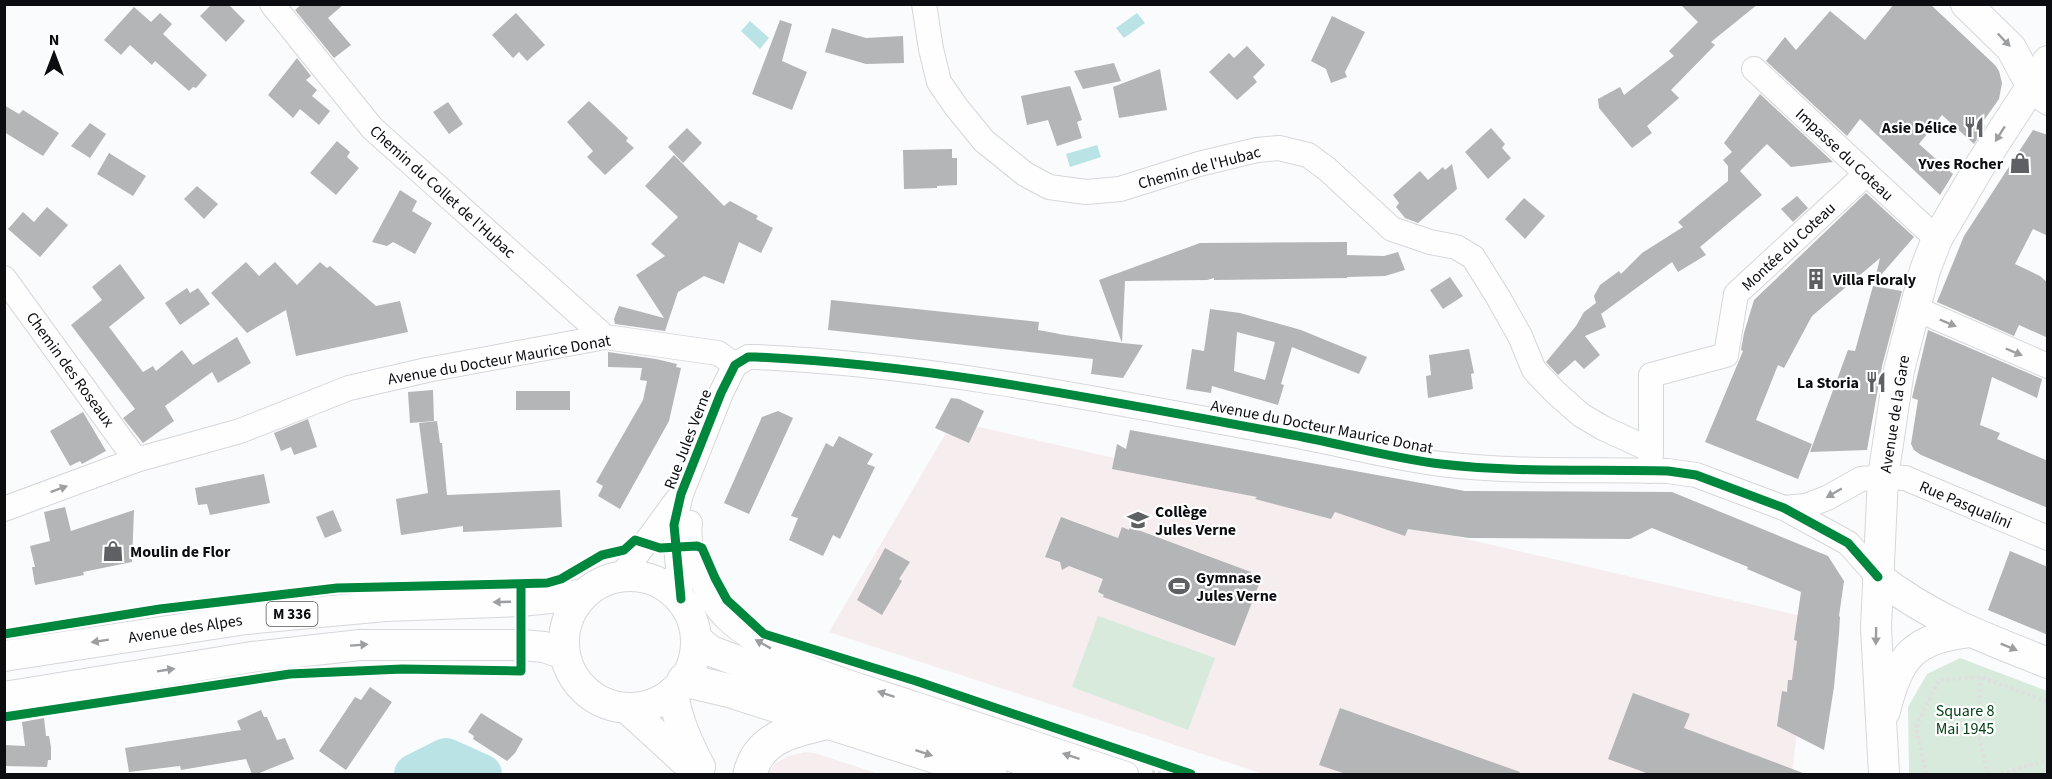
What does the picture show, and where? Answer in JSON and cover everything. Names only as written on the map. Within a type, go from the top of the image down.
[{"type":"highway","points":[[774,674],[1068,774]]},
{"type":"highway","points":[[678,686],[731,691],[990,774]]},
{"type":"highway","points":[[750,774],[752,765],[760,752],[774,739],[791,731],[829,722]]},
{"type":"main road","points":[[1966,4],[2011,48],[2042,83]]},
{"type":"main road","name":"Avenue de la Gare","points":[[1884,774],[1876,648],[1878,577],[1883,477],[1899,370],[1925,270],[1937,239],[1981,164],[2042,83]]},
{"type":"main road","points":[[622,575],[644,576],[664,585],[681,599],[694,625],[695,654],[691,668],[678,686],[659,702],[643,707],[627,708],[605,704],[586,692],[572,675],[564,654],[565,622],[572,608],[582,595],[600,582],[622,575]]},
{"type":"main road","points":[[1878,577],[1919,607],[1970,632],[2048,663]]},
{"type":"main road","name":"Avenue des Alpes","points":[[4,656],[246,619],[385,606],[520,601],[582,595]]},
{"type":"main road","points":[[1881,726],[1891,685],[1908,657],[1930,639],[1970,632]]},
{"type":"main road","points":[[696,639],[711,651],[774,674]]},
{"type":"main road","name":"M 336","points":[[4,697],[252,657],[360,645],[522,645],[544,647],[564,654]]},
{"type":"main road","points":[[678,686],[676,714],[685,738],[704,774]]},
{"type":"main road","points":[[627,708],[699,774]]},
{"type":"street","name":"Chemin de l'Hubac","points":[[924,4],[939,82],[984,141],[1025,174],[1049,187],[1086,192],[1120,189],[1257,150],[1279,148],[1308,154],[1392,229],[1456,248],[1473,257],[1503,307],[1534,370],[1581,415],[1651,460]]},
{"type":"street","name":"Chemin du Collet de l'Hubac","points":[[275,6],[372,128],[605,337]]},
{"type":"street","name":"Impasse du Coteau","points":[[1754,69],[1937,239]]},
{"type":"street","name":"Montée du Coteau","points":[[1651,460],[1651,375],[1726,355],[1736,294],[1866,174]]},
{"type":"street","name":"Chemin des Roseaux","points":[[4,278],[136,460]]},
{"type":"street","points":[[1914,308],[2048,366]]},
{"type":"street","name":"Avenue du Docteur Maurice Donat","points":[[4,509],[136,460],[240,431],[349,388],[427,370],[605,337],[718,353],[735,365],[748,357],[764,357],[953,375],[1297,436],[1439,464],[1496,469],[1651,460],[1784,507],[1848,543],[1878,577]]},
{"type":"street","name":"Rue Jules Verne","points":[[681,599],[674,525],[681,494],[735,365]]},
{"type":"street","name":"Rue Jules Verne","points":[[704,435],[689,533],[690,547],[715,604],[729,620],[751,637],[815,670],[1126,774]]},
{"type":"street","name":"Avenue du Docteur Maurice Donat","points":[[1784,507],[1806,506],[1861,480],[1883,477]]},
{"type":"street","name":"Rue Pasqualini","points":[[1883,477],[1905,478],[1916,482],[2048,538]]},
{"type":"street","name":"Rue Jules Verne","points":[[622,575],[681,494]]},
{"type":"street","points":[[774,674],[815,670]]},
{"type":"path","points":[[1926,774],[1916,727],[1939,680],[1980,677],[2048,702]]},
{"type":"path","points":[[1980,677],[1979,736],[1988,774]]},
{"type":"path","points":[[2001,774],[2048,759]]},
{"type":"path","points":[[1153,767],[1179,772]]},
{"type":"path","points":[[1153,767],[1162,774]]},
{"type":"shaded area","name":"Collège Jules Verne","points":[[953,421],[1810,618],[1792,774],[1264,774],[829,632]]},
{"type":"shaded area","points":[[805,752],[815,753],[879,774],[767,774],[776,763],[788,756]]},
{"type":"green space","points":[[1098,616],[1215,658],[1188,730],[1072,687]]},
{"type":"green space","name":"Square 8 Mai 1945","points":[[1960,658],[2047,691],[2047,774],[1909,774],[1908,707],[1927,674]]},
{"type":"water","points":[[1137,13],[1145,23],[1124,38],[1116,28]]},
{"type":"water","points":[[750,21],[769,38],[760,49],[741,31]]},
{"type":"water","points":[[1097,145],[1101,157],[1070,167],[1066,154]]},
{"type":"building","points":[[212,4],[228,4],[245,21],[226,42],[200,16]]},
{"type":"building","points":[[302,4],[344,4],[328,18],[351,45],[334,58],[295,10]]},
{"type":"building","points":[[1680,4],[1758,4],[1711,42],[1715,45],[1671,90],[1679,98],[1647,126],[1652,133],[1632,148],[1599,108],[1598,99],[1620,87],[1624,95],[1674,56],[1669,51],[1698,22]]},
{"type":"building","points":[[1894,4],[1930,4],[1995,65],[2002,83],[1999,99],[1982,123],[1985,126],[1974,144],[1942,115],[1919,144],[1953,174],[1940,195],[1860,119],[1847,136],[1766,61],[1785,37],[1796,50],[1830,11],[1865,40]]},
{"type":"building","points":[[134,7],[151,22],[160,13],[172,24],[163,34],[207,75],[196,88],[193,87],[189,91],[155,61],[152,65],[130,45],[121,55],[104,40]]},
{"type":"building","points":[[516,13],[545,45],[527,61],[519,52],[513,58],[492,35]]},
{"type":"building","points":[[1332,16],[1365,32],[1345,72],[1347,77],[1331,83],[1326,69],[1311,61]]},
{"type":"building","points":[[780,20],[792,24],[782,61],[807,72],[792,110],[752,94]]},
{"type":"building","points":[[832,28],[866,38],[903,36],[904,63],[866,64],[825,52]]},
{"type":"building","points":[[1247,46],[1265,65],[1253,77],[1257,82],[1237,100],[1209,72],[1229,53],[1234,58]]},
{"type":"building","points":[[297,58],[311,76],[306,80],[317,90],[312,96],[330,111],[319,125],[300,109],[293,118],[268,95]]},
{"type":"building","points":[[1114,63],[1121,81],[1083,89],[1074,71]]},
{"type":"building","points":[[1160,69],[1167,110],[1119,118],[1113,87]]},
{"type":"building","points":[[1070,86],[1082,120],[1077,122],[1082,138],[1057,146],[1048,120],[1027,125],[1021,96]]},
{"type":"building","points":[[1760,94],[1833,162],[1791,167],[1767,144],[1740,171],[1762,195],[1700,247],[1706,255],[1678,272],[1672,262],[1601,314],[1606,327],[1585,336],[1600,355],[1584,369],[1575,360],[1558,375],[1546,362],[1576,326],[1584,312],[1596,303],[1594,296],[1600,285],[1619,271],[1621,274],[1642,253],[1683,227],[1678,222],[1728,181],[1728,166],[1723,160],[1732,152],[1724,143]]},
{"type":"building","points":[[589,101],[628,138],[626,141],[634,148],[605,175],[587,157],[593,151],[567,122]]},
{"type":"building","points":[[448,102],[463,124],[449,134],[433,112]]},
{"type":"building","points":[[4,105],[19,114],[23,110],[59,133],[43,156],[4,132]]},
{"type":"building","points":[[90,123],[106,134],[90,158],[71,146]]},
{"type":"building","points":[[687,128],[702,143],[683,163],[668,147]]},
{"type":"building","points":[[1491,128],[1505,144],[1502,148],[1511,158],[1488,179],[1465,152]]},
{"type":"building","points":[[2033,130],[2048,135],[2048,236],[2033,229],[2015,264],[2040,276],[2048,283],[2048,338],[2019,325],[2014,336],[1937,302],[1964,236]]},
{"type":"building","points":[[337,141],[350,152],[347,157],[359,168],[336,195],[310,173]]},
{"type":"building","points":[[952,149],[952,158],[957,158],[957,185],[904,189],[903,150]]},
{"type":"building","points":[[109,153],[146,176],[133,196],[97,174]]},
{"type":"building","points":[[674,155],[724,206],[730,201],[758,216],[756,219],[773,228],[761,253],[739,242],[724,284],[704,276],[678,292],[665,331],[615,324],[614,319],[619,306],[664,318],[636,275],[665,256],[651,244],[678,217],[645,186]]},
{"type":"building","points":[[1452,164],[1457,189],[1418,223],[1405,218],[1396,207],[1399,203],[1393,195],[1420,171],[1428,180],[1443,167],[1445,170]]},
{"type":"building","points":[[197,186],[218,204],[204,219],[184,199]]},
{"type":"building","points":[[400,190],[417,201],[412,211],[432,223],[415,254],[393,242],[387,246],[372,242]]},
{"type":"building","points":[[1866,193],[1914,237],[1874,283],[1880,258],[1812,316],[1784,368],[1778,365],[1756,420],[1812,444],[1798,479],[1705,442],[1743,351],[1741,350],[1744,333],[1754,300]]},
{"type":"building","points":[[1797,196],[1808,208],[1793,222],[1781,209]]},
{"type":"building","points":[[1524,198],[1545,216],[1525,239],[1505,219]]},
{"type":"building","points":[[47,207],[68,225],[40,257],[8,229],[23,212],[34,222]]},
{"type":"building","points":[[1347,242],[1347,255],[1384,256],[1398,252],[1405,270],[1385,276],[1347,278],[1125,281],[1122,343],[1099,280],[1200,243]]},
{"type":"building","points":[[246,262],[259,276],[275,262],[297,285],[320,262],[327,268],[330,266],[376,306],[400,301],[408,332],[296,356],[286,310],[247,333],[211,293]]},
{"type":"building","points":[[120,264],[145,298],[109,327],[143,372],[153,366],[156,371],[182,350],[193,365],[237,337],[251,363],[218,383],[212,372],[165,406],[174,421],[143,443],[123,418],[135,409],[71,325],[102,300],[92,287]]},
{"type":"building","points":[[1450,277],[1463,296],[1443,309],[1430,290]]},
{"type":"building","points":[[1873,286],[1902,291],[1882,366],[1867,450],[1810,452],[1848,350],[1855,351]]},
{"type":"building","points":[[187,288],[190,293],[198,288],[210,304],[180,325],[165,303]]},
{"type":"building","points":[[831,300],[1039,322],[1038,330],[1143,345],[1123,378],[1091,374],[1093,359],[828,330]]},
{"type":"building","points":[[1210,309],[1240,313],[1301,330],[1367,357],[1359,374],[1292,347],[1281,384],[1284,385],[1278,405],[1212,386],[1211,393],[1186,389],[1192,349],[1204,351]],"holes":[[[1237,332],[1275,342],[1265,380],[1234,371]]]},
{"type":"building","points":[[1928,330],[2042,379],[2037,398],[1992,377],[1980,425],[2000,433],[1997,439],[2048,461],[2048,508],[1921,455],[1914,450],[1911,444],[1918,400],[1912,398]]},
{"type":"building","points":[[1469,349],[1474,373],[1471,374],[1473,389],[1428,398],[1426,376],[1431,375],[1429,355]]},
{"type":"building","points":[[608,352],[656,359],[677,364],[676,367],[681,368],[669,421],[620,509],[598,496],[603,486],[596,482],[643,400],[647,381],[640,380],[642,368],[608,367]]},
{"type":"building","points":[[433,390],[434,421],[410,423],[408,392]]},
{"type":"building","points":[[516,391],[570,391],[570,410],[516,410]]},
{"type":"building","points":[[951,398],[959,399],[984,411],[969,443],[935,428]]},
{"type":"building","points":[[778,411],[793,418],[749,514],[724,503],[762,417]]},
{"type":"building","points":[[83,412],[106,451],[82,464],[80,461],[70,466],[50,431]]},
{"type":"building","points":[[308,419],[317,447],[294,455],[291,447],[281,451],[274,433]]},
{"type":"building","points":[[437,421],[440,443],[442,443],[447,495],[560,490],[562,527],[463,532],[463,526],[401,535],[396,499],[428,493],[419,423]]},
{"type":"building","points":[[1130,430],[1465,491],[1672,492],[1828,556],[1844,581],[1834,687],[1824,750],[1777,726],[1782,691],[1787,692],[1788,680],[1792,680],[1797,641],[1794,640],[1801,592],[1747,569],[1748,567],[1652,528],[1630,539],[1469,538],[1408,529],[1405,536],[1335,512],[1331,519],[1255,499],[1257,497],[1112,469],[1117,444],[1126,449]]},
{"type":"building","points":[[839,436],[873,454],[867,464],[875,467],[840,539],[833,535],[823,556],[789,540],[798,518],[791,516],[826,443],[833,447]]},
{"type":"building","points":[[264,474],[270,503],[210,515],[207,504],[198,505],[195,488]]},
{"type":"building","points":[[65,507],[71,531],[134,510],[132,562],[35,585],[32,567],[35,567],[30,546],[50,541],[44,512]]},
{"type":"building","points":[[333,510],[342,531],[325,538],[316,517]]},
{"type":"building","name":"Gymnase Jules Verne","points":[[1061,517],[1118,538],[1122,527],[1129,530],[1130,527],[1251,572],[1250,576],[1261,579],[1235,646],[1103,597],[1104,595],[1098,592],[1103,579],[1069,566],[1062,570],[1060,562],[1045,557]]},
{"type":"building","points":[[885,548],[910,562],[899,579],[902,581],[882,615],[857,600]]},
{"type":"building","points":[[2010,551],[2048,567],[2048,635],[1988,610]]},
{"type":"building","points":[[370,687],[392,702],[346,770],[319,751],[355,697],[361,700]]},
{"type":"building","points":[[1633,693],[1690,714],[1684,728],[1803,773],[1649,774],[1608,759]]},
{"type":"building","points":[[1340,708],[1520,772],[1519,774],[1346,774],[1319,765]]},
{"type":"building","points":[[261,710],[264,717],[267,717],[277,740],[285,738],[294,759],[257,774],[252,774],[246,759],[181,770],[180,766],[129,772],[125,748],[241,730],[237,721]]},
{"type":"building","points":[[481,713],[523,739],[507,761],[473,739],[474,736],[468,732]]},
{"type":"building","points":[[44,718],[46,736],[49,736],[51,747],[51,760],[48,760],[47,767],[4,766],[4,745],[25,746],[22,722]]},
{"type":"waterway","points":[[414,774],[446,758],[482,774]]},
{"type":"cycle path","points":[[681,599],[674,525],[681,494],[721,393],[735,365],[748,357],[823,361],[890,368],[1023,386],[1441,464],[1526,470],[1668,471],[1696,475],[1784,508],[1848,543],[1878,577]]},
{"type":"cycle path","points":[[4,634],[160,609],[337,588],[547,583],[561,579],[602,555],[624,550],[635,540],[660,548],[697,546],[702,548],[727,600],[764,634],[916,681],[1191,774]]},
{"type":"cycle path","points":[[4,717],[290,674],[402,669],[521,671],[521,585]]},
{"type":"place","name":"Asie Délice","points":[[1974,127]]},
{"type":"place","name":"Yves Rocher","points":[[2020,163]]},
{"type":"place","name":"Villa Floraly","points":[[1816,279]]},
{"type":"place","name":"La Storia","points":[[1876,382]]},
{"type":"place","name":"Collège Jules Verne","points":[[1138,520]]},
{"type":"place","name":"Moulin de Flor","points":[[113,551]]},
{"type":"place","name":"Gymnase Jules Verne","points":[[1179,586]]}]
